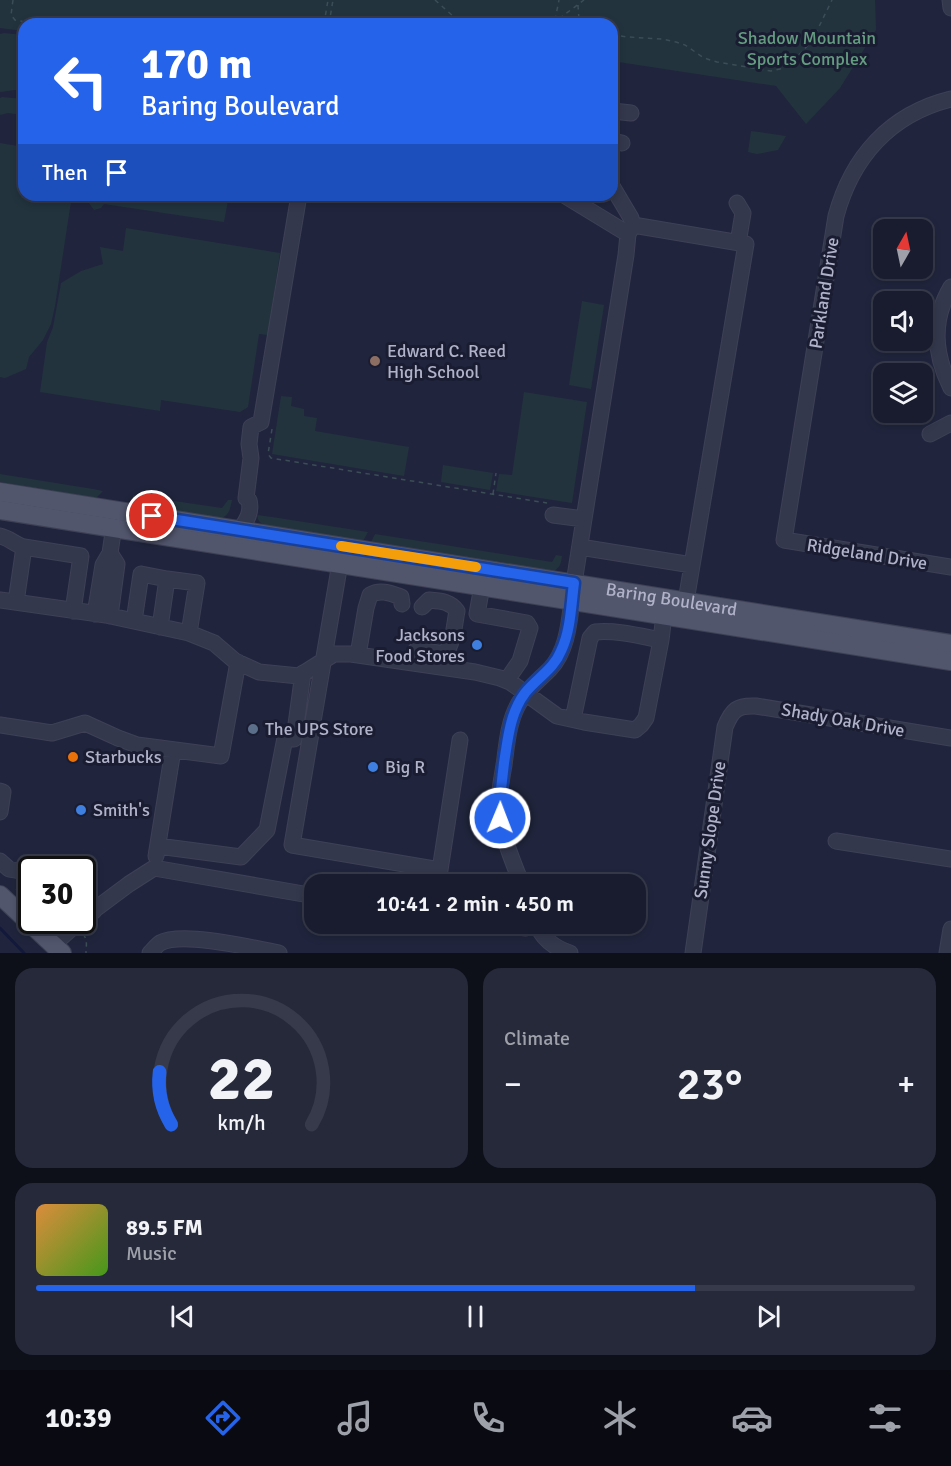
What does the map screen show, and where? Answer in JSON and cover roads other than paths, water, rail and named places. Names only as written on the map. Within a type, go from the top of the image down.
[{"type":"main road","name":"Baring Boulevard","points":[[0,492],[115,519]]},
{"type":"main road","name":"Baring Boulevard","points":[[0,510],[115,519],[238,538],[573,592],[664,615],[951,661]]},
{"type":"main road","name":"Baring Boulevard","points":[[238,538],[340,563],[482,586],[686,601],[951,644]]},
{"type":"main road","points":[[7,891],[58,949]]},
{"type":"street","points":[[950,0],[951,8]]},
{"type":"street","name":"Parkland Drive","points":[[784,540],[841,196],[859,162],[885,132],[918,110],[951,99]]},
{"type":"street","points":[[618,112],[631,113]]},
{"type":"street","points":[[518,874],[500,818],[499,798],[509,729],[513,715],[525,693],[551,668],[566,640],[631,229],[631,218],[618,196]]},
{"type":"street","points":[[238,538],[240,504],[246,498],[251,458],[250,426],[261,422],[298,201]]},
{"type":"street","points":[[576,201],[631,229],[746,244],[686,601]]},
{"type":"street","points":[[737,203],[743,213],[738,243]]},
{"type":"street","points":[[951,287],[941,310],[937,340],[943,373],[951,388]]},
{"type":"street","points":[[930,434],[951,423]]},
{"type":"street","points":[[550,509],[584,519]]},
{"type":"street","points":[[102,615],[103,565],[110,554],[115,519]]},
{"type":"street","points":[[0,536],[9,538],[15,545],[81,556],[74,611]]},
{"type":"street","name":"Ridgeland Drive","points":[[784,540],[951,567]]},
{"type":"street","points":[[16,602],[24,547]]},
{"type":"street","points":[[580,547],[692,565]]},
{"type":"street","points":[[340,563],[292,845],[440,870],[460,740]]},
{"type":"street","points":[[134,621],[141,574],[196,583],[189,633]]},
{"type":"street","points":[[160,627],[167,579]]},
{"type":"street","points":[[482,586],[477,614],[526,623],[530,628],[520,661],[507,680]]},
{"type":"street","points":[[358,656],[370,595],[377,591],[392,593],[401,597],[402,604]]},
{"type":"street","points":[[0,600],[102,615],[189,633],[214,643],[238,662],[259,672],[299,676],[334,654],[475,672],[507,680],[557,716],[635,730],[646,718],[664,615]]},
{"type":"street","points":[[416,650],[445,654],[453,639],[457,611],[453,605],[443,601],[429,600],[422,607]]},
{"type":"street","points":[[573,719],[590,638],[594,632],[603,631],[661,640]]},
{"type":"street","points":[[0,725],[52,733],[85,723],[137,745],[221,756],[238,662]]},
{"type":"street","points":[[158,846],[241,857],[267,830],[285,738],[294,739],[303,673]]},
{"type":"street","name":"Shady Oak Drive","points":[[735,710],[745,705],[756,705],[951,738]]},
{"type":"street","name":"Sunny Slope Drive","points":[[693,953],[725,727],[735,710]]},
{"type":"street","points":[[154,868],[173,750]]},
{"type":"street","points":[[0,791],[3,792],[0,812]]},
{"type":"street","points":[[836,841],[951,860]]},
{"type":"street","points":[[0,861],[9,869],[18,871]]},
{"type":"street","points":[[96,909],[154,868],[304,894]]},
{"type":"street","points":[[947,953],[951,929]]},
{"type":"street","points":[[58,949],[71,934]]},
{"type":"street","points":[[542,934],[556,948],[570,953]]},
{"type":"street","points":[[150,953],[160,943],[175,939],[199,939],[279,953]]},
{"type":"waterway","points":[[0,928],[24,953]]},
{"type":"place","name":"Edward C. Reed High School","points":[[375,361]]},
{"type":"place","name":"Jacksons Food Stores","points":[[477,645]]},
{"type":"place","name":"The UPS Store","points":[[253,729]]},
{"type":"place","name":"Starbucks","points":[[73,757]]},
{"type":"place","name":"Big R","points":[[373,767]]},
{"type":"place","name":"Smith's","points":[[81,810]]},
{"type":"park label","name":"Shadow Mountain Sports Complex","points":[[807,48]]}]
